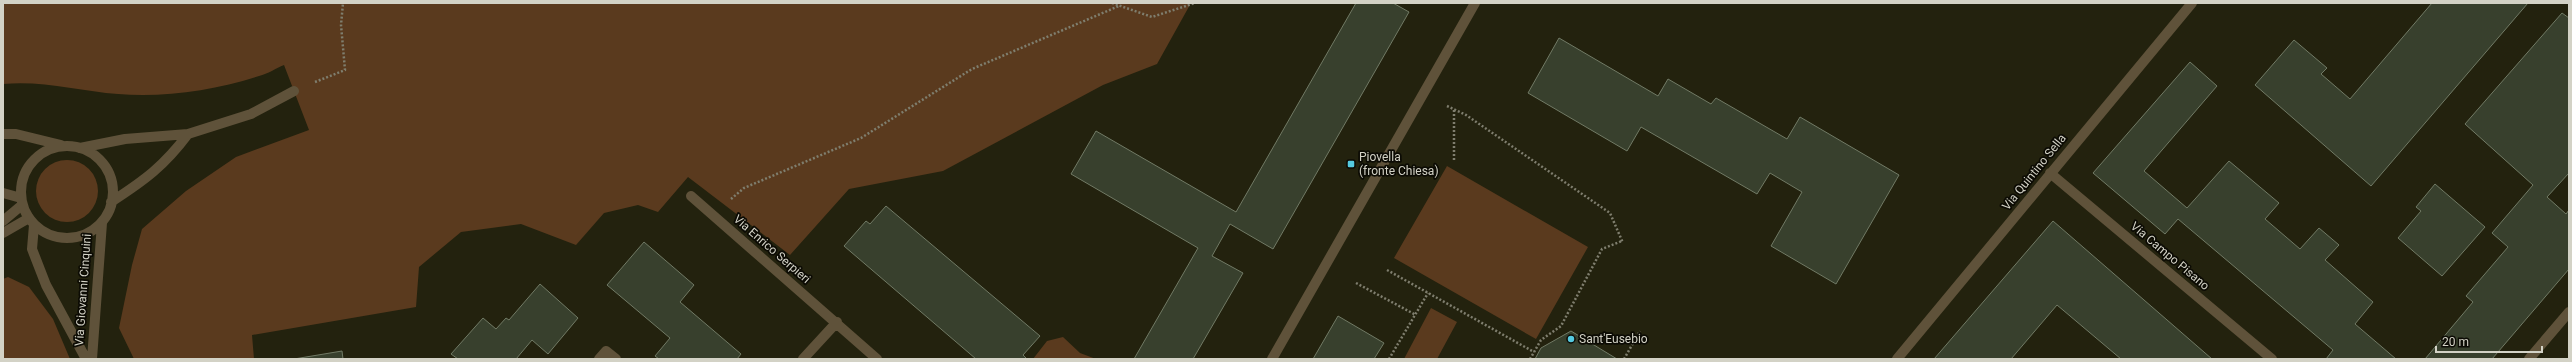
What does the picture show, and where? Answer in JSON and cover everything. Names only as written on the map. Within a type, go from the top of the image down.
[{"type":"street","points":[[1272,359],[1475,3]]},
{"type":"street","name":"Via Quintino Sella","points":[[1897,359],[2192,3]]},
{"type":"street","points":[[80,148],[125,139],[188,134],[251,114],[294,91]]},
{"type":"street","name":"Via Giovanni Cinquini","points":[[3,134],[16,134],[65,146],[80,148],[94,155],[105,166],[112,180],[111,202],[102,223],[92,359]]},
{"type":"street","points":[[111,202],[153,174],[170,158],[188,134]]},
{"type":"street","name":"Via Giovanni Cinquini","points":[[22,202],[21,183],[32,162],[50,149],[65,146]]},
{"type":"street","name":"Via Campo Pisano","points":[[2050,173],[2272,359]]},
{"type":"street","points":[[3,193],[22,202],[32,222],[3,233]]},
{"type":"street","name":"Via Enrico Serpieri","points":[[691,196],[877,359]]},
{"type":"street","points":[[3,221],[22,202]]},
{"type":"street","name":"Via Giovanni Cinquini","points":[[32,222],[46,234],[68,238],[90,232],[102,223]]},
{"type":"street","name":"Via Giovanni Cinquini","points":[[32,222],[32,249],[46,285],[86,359]]},
{"type":"street","points":[[2529,359],[2569,312]]},
{"type":"street","points":[[802,359],[836,322]]},
{"type":"street","points":[[599,359],[606,351],[616,359]]},
{"type":"path","points":[[294,91],[345,70],[341,25],[343,3]]},
{"type":"path","points":[[1112,3],[1152,16],[1194,3]]},
{"type":"path","points":[[712,214],[744,188],[861,138],[972,69],[1119,6]]},
{"type":"path","points":[[1447,106],[1466,114],[1610,213],[1622,242],[1602,249],[1561,326],[1541,340],[1530,359]]},
{"type":"path","points":[[1454,109],[1454,160]]},
{"type":"path","points":[[1387,270],[1534,352]]},
{"type":"path","points":[[1356,283],[1416,315]]},
{"type":"path","points":[[1389,359],[1428,294]]},
{"type":"path","points":[[1624,359],[1640,331]]},
{"type":"shaded area","points":[[3,3],[1191,3],[1157,64],[1103,85],[943,171],[849,189],[790,255],[688,177],[658,212],[638,205],[604,213],[576,245],[521,224],[461,232],[419,267],[416,307],[252,335],[254,359],[134,359],[119,328],[132,265],[142,229],[186,191],[236,157],[309,130],[284,65],[266,74],[242,81],[208,89],[171,94],[118,94],[32,83],[3,84]]},
{"type":"shaded area","points":[[67,160],[79,163],[89,169],[95,179],[98,191],[95,203],[89,213],[79,219],[67,222],[55,219],[45,213],[39,203],[36,191],[39,179],[45,169],[55,163]]},
{"type":"shaded area","points":[[1447,166],[1588,247],[1536,339],[1394,258]]},
{"type":"shaded area","points":[[8,277],[29,287],[53,319],[70,359],[3,359],[3,279]]},
{"type":"shaded area","points":[[1431,308],[1457,322],[1437,359],[1404,359]]},
{"type":"shaded area","points":[[1063,337],[1080,353],[1096,359],[1033,359],[1047,341]]},
{"type":"building","points":[[1356,3],[1393,3],[1409,12],[1273,249],[1230,224],[1212,256],[1243,273],[1193,359],[1134,359],[1198,248],[1071,174],[1096,131],[1236,212]]},
{"type":"building","points":[[2432,3],[2528,3],[2371,186],[2255,85],[2294,40],[2327,68],[2321,74],[2350,99]]},
{"type":"building","points":[[2562,13],[2569,18],[2569,173],[2547,197],[2566,214],[2569,210],[2569,269],[2492,359],[2425,359],[2473,302],[2466,296],[2508,247],[2492,233],[2533,185],[2465,124]]},
{"type":"building","points":[[1559,38],[1658,96],[1668,79],[1711,104],[1716,98],[1787,139],[1800,117],[1899,175],[1836,284],[1771,246],[1802,192],[1770,173],[1757,194],[1641,127],[1627,151],[1528,93]]},
{"type":"building","points":[[2190,62],[2217,86],[2144,171],[2187,208],[2229,161],[2279,203],[2265,219],[2300,249],[2319,228],[2339,245],[2325,260],[2373,302],[2355,324],[2396,359],[2326,359],[2333,350],[2178,219],[2165,234],[2093,173]]},
{"type":"building","points":[[2435,184],[2485,227],[2442,276],[2398,238],[2421,211],[2416,207]]},
{"type":"building","points":[[886,206],[1040,336],[1023,355],[1027,359],[976,359],[844,246],[866,221],[870,224]]},
{"type":"building","points":[[2053,221],[2212,359],[2121,359],[2057,305],[2011,359],[1934,359]]},
{"type":"building","points":[[644,242],[694,285],[680,302],[741,354],[737,359],[659,359],[655,356],[670,338],[607,285]]},
{"type":"building","points":[[540,284],[578,318],[548,354],[532,340],[516,359],[458,359],[451,354],[483,318],[496,329],[506,318],[509,320]]},
{"type":"building","points":[[1338,316],[1384,343],[1374,359],[1313,359]]},
{"type":"building","name":"Sant'Eusebio","points":[[1571,331],[1617,359],[1535,359],[1541,348]]},
{"type":"building","points":[[342,351],[343,359],[294,359]]},
{"type":"place","name":"Piovella (fronte Chiesa)","points":[[1351,164]]},
{"type":"place","name":"Sant'Eusebio","points":[[1571,339]]}]
